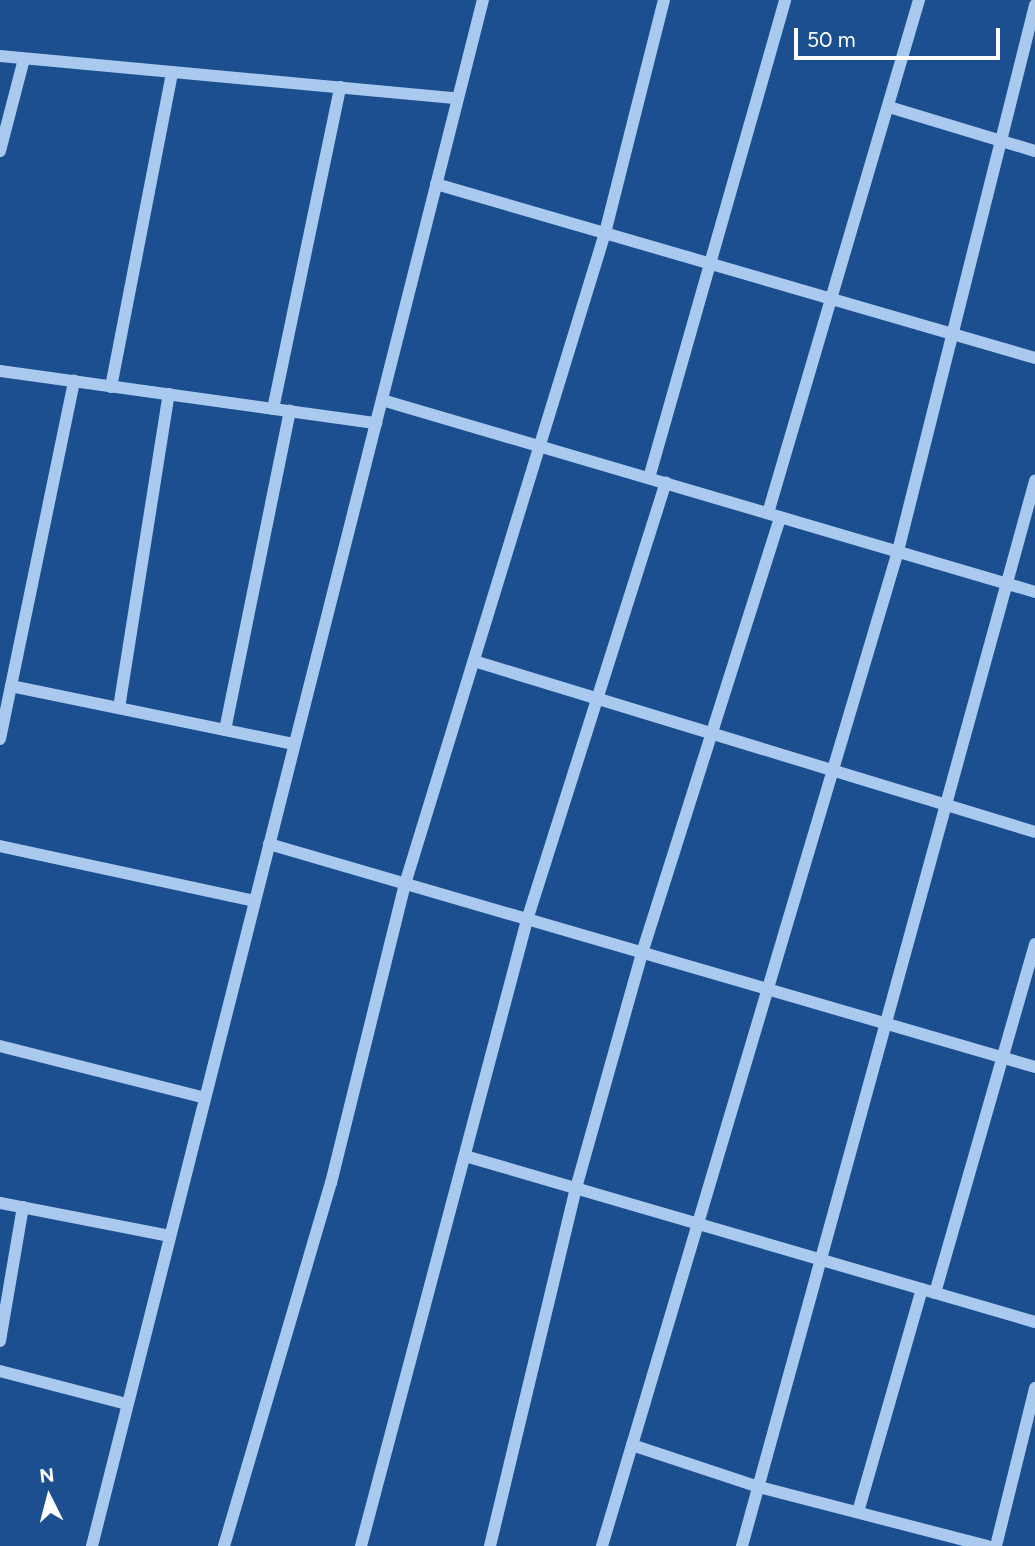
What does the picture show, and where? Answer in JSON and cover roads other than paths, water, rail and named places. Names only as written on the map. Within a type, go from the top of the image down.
[{"type":"street","points":[[92,1546],[482,0]]},
{"type":"street","points":[[224,1546],[331,1184],[405,884],[605,233],[664,0]]},
{"type":"street","points":[[649,478],[713,264],[785,0]]},
{"type":"street","points":[[490,1546],[576,1188],[642,953],[774,515],[919,0]]},
{"type":"street","points":[[602,1546],[764,989],[898,551],[1035,5]]},
{"type":"street","points":[[0,56],[457,98]]},
{"type":"street","points":[[0,150],[24,58]]},
{"type":"street","points":[[111,387],[172,72]]},
{"type":"street","points":[[273,409],[340,87]]},
{"type":"street","points":[[889,107],[1035,151]]},
{"type":"street","points":[[436,184],[1035,358]]},
{"type":"street","points":[[0,371],[376,423]]},
{"type":"street","points":[[0,738],[74,382]]},
{"type":"street","points":[[119,708],[169,394]]},
{"type":"street","points":[[382,400],[1035,592]]},
{"type":"street","points":[[225,730],[290,411]]},
{"type":"street","points":[[742,1546],[824,1260],[883,1023],[1035,481]]},
{"type":"street","points":[[361,1546],[527,919],[666,483]]},
{"type":"street","points":[[474,661],[1035,832]]},
{"type":"street","points":[[11,686],[294,744]]},
{"type":"street","points":[[269,844],[1035,1068]]},
{"type":"street","points":[[0,846],[254,901]]},
{"type":"street","points":[[858,1512],[1005,1059],[1035,944]]},
{"type":"street","points":[[0,1046],[205,1098]]},
{"type":"street","points":[[465,1156],[1035,1322]]},
{"type":"street","points":[[0,1203],[170,1236]]},
{"type":"street","points":[[0,1341],[23,1208]]},
{"type":"street","points":[[0,1371],[127,1405]]},
{"type":"street","points":[[996,1546],[1035,1388]]},
{"type":"street","points":[[632,1445],[759,1487],[987,1546]]}]
